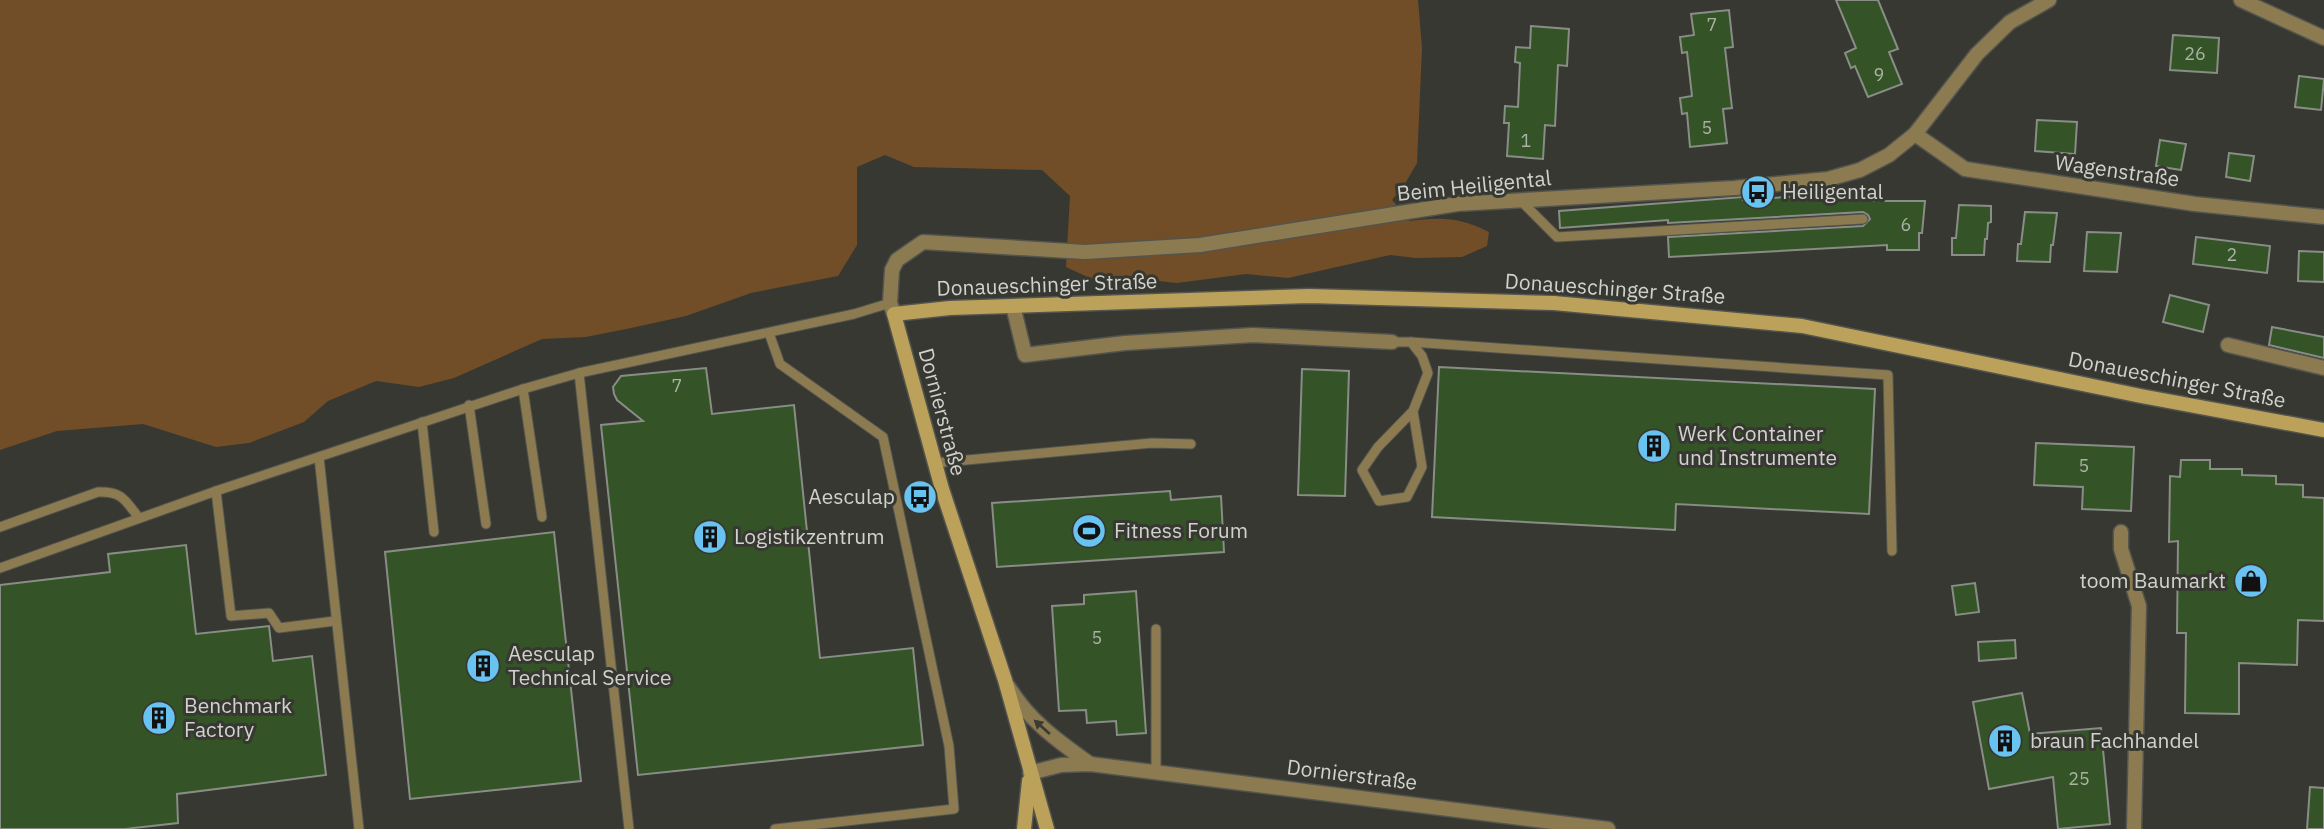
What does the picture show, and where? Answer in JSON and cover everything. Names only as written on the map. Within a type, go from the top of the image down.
[{"type":"street","name":"Beim Heiligental","points":[[892,309],[892,270],[897,260],[923,242],[1086,252],[1200,244],[1457,204],[1734,188],[1828,179],[1860,170],[1889,155],[1915,134],[1977,54],[2010,22],[2049,0]]},
{"type":"street","points":[[2241,0],[2324,38]]},
{"type":"street","name":"Wagenstraße","points":[[1915,134],[1965,170],[2194,204],[2324,217]]},
{"type":"street","name":"Donaueschinger Straße","points":[[892,309],[1309,296],[1555,303],[1802,326],[2151,398],[2324,430]]},
{"type":"street","points":[[1013,306],[1025,355],[1125,343],[1253,335],[1392,342]]},
{"type":"street","name":"Dornierstraße","points":[[892,309],[934,463],[1005,680],[1047,829]]},
{"type":"street","points":[[2228,345],[2324,368]]},
{"type":"street","points":[[2121,532],[2121,549],[2139,606],[2134,829]]},
{"type":"street","name":"Dornierstraße","points":[[1005,680],[1028,714],[1047,733],[1090,764]]},
{"type":"street","name":"Dornierstraße","points":[[1030,773],[1060,765],[1090,764],[1608,829]]},
{"type":"street","name":"Dornierstraße","points":[[1024,829],[1030,773]]},
{"type":"lane","points":[[1520,200],[1557,237],[1863,219]]},
{"type":"lane","points":[[0,568],[216,491],[523,388],[579,373],[854,314],[892,309]]},
{"type":"lane","points":[[769,333],[780,364],[883,437],[949,746],[954,809],[775,829]]},
{"type":"lane","points":[[1392,342],[1888,375],[1892,551]]},
{"type":"lane","points":[[1411,342],[1422,356],[1428,373],[1413,411],[1378,447],[1362,470],[1379,501],[1407,497],[1422,467],[1413,411]]},
{"type":"lane","points":[[579,373],[629,829]]},
{"type":"lane","points":[[523,388],[542,517]]},
{"type":"lane","points":[[469,405],[486,524]]},
{"type":"lane","points":[[422,422],[434,533]]},
{"type":"lane","points":[[934,463],[1152,443],[1191,444]]},
{"type":"lane","points":[[319,457],[359,829]]},
{"type":"lane","points":[[216,491],[231,616],[269,613],[279,628],[335,621]]},
{"type":"lane","points":[[0,527],[98,492],[112,492],[123,497],[139,518]]},
{"type":"lane","points":[[1156,629],[1156,772]]},
{"type":"shaded area","points":[[0,0],[1418,0],[1422,48],[1417,163],[1392,200],[1410,221],[1450,219],[1489,232],[1487,246],[1462,257],[1416,258],[1390,255],[1288,278],[1246,274],[1177,283],[1131,278],[1092,279],[1066,267],[1070,196],[1042,170],[914,167],[885,155],[857,167],[857,245],[838,276],[751,293],[686,316],[631,328],[586,337],[542,339],[454,378],[419,387],[376,381],[328,401],[304,422],[249,443],[216,447],[143,424],[57,431],[0,450]]},
{"type":"building","points":[[1836,0],[1878,0],[1898,49],[1889,52],[1902,84],[1868,97],[1855,66],[1851,68],[1845,53],[1856,48]]},
{"type":"building","points":[[1729,10],[1733,47],[1725,48],[1732,108],[1723,109],[1727,143],[1690,147],[1687,113],[1682,114],[1680,98],[1692,96],[1687,52],[1682,53],[1680,37],[1694,35],[1691,14]]},
{"type":"building","points":[[1531,26],[1569,29],[1567,66],[1558,65],[1555,126],[1545,125],[1543,159],[1507,156],[1509,123],[1504,123],[1505,106],[1518,107],[1520,63],[1515,62],[1516,47],[1530,48]]},
{"type":"building","points":[[2173,35],[2219,38],[2217,73],[2170,70]]},
{"type":"building","points":[[2299,76],[2324,79],[2321,110],[2295,107]]},
{"type":"building","points":[[2037,120],[2077,122],[2075,154],[2035,151]]},
{"type":"building","points":[[2160,140],[2186,144],[2181,170],[2156,166]]},
{"type":"building","points":[[2229,153],[2254,156],[2250,181],[2226,177]]},
{"type":"building","points":[[1872,191],[1873,201],[1925,201],[1919,250],[1887,250],[1887,245],[1669,257],[1668,237],[1863,226],[1870,219],[1863,212],[1668,223],[1668,220],[1560,228],[1559,211],[1743,197],[1743,200]]},
{"type":"building","points":[[1959,205],[1991,206],[1991,222],[1988,223],[1984,255],[1952,255],[1952,238],[1956,238]]},
{"type":"building","points":[[2025,212],[2057,213],[2050,262],[2017,261]]},
{"type":"building","points":[[2087,232],[2121,233],[2117,272],[2084,271]]},
{"type":"building","points":[[2196,237],[2270,246],[2267,273],[2193,264]]},
{"type":"building","points":[[2299,251],[2324,252],[2324,282],[2298,281]]},
{"type":"building","points":[[2170,295],[2209,305],[2203,332],[2163,322]]},
{"type":"building","points":[[2272,327],[2324,337],[2324,358],[2269,345]]},
{"type":"building","name":"Werk Container und Instrumente","points":[[1439,367],[1875,389],[1869,514],[1676,504],[1675,530],[1432,517]]},
{"type":"building","name":"Logistikzentrum","points":[[706,368],[712,414],[794,405],[820,658],[913,648],[923,745],[638,775],[601,425],[643,421],[617,400],[614,394],[613,387],[621,376]]},
{"type":"building","points":[[1302,369],[1349,371],[1345,496],[1298,495]]},
{"type":"building","points":[[2036,443],[2134,447],[2131,511],[2082,509],[2083,487],[2034,485]]},
{"type":"building","name":"toom Baumarkt","points":[[2181,460],[2210,460],[2210,469],[2242,469],[2242,475],[2276,476],[2276,484],[2303,485],[2303,497],[2324,498],[2324,621],[2298,620],[2297,665],[2239,663],[2239,714],[2185,713],[2186,633],[2177,633],[2178,541],[2169,542],[2170,476],[2180,477]]},
{"type":"building","points":[[1170,491],[1171,500],[1221,496],[1224,552],[997,567],[992,503]]},
{"type":"building","name":"Aesculap Technical Service","points":[[554,532],[581,781],[410,799],[385,552]]},
{"type":"building","name":"Benchmark Factory","points":[[186,545],[196,634],[269,626],[273,661],[312,656],[326,775],[177,794],[178,823],[125,829],[0,829],[0,585],[110,572],[108,554]]},
{"type":"building","points":[[1975,583],[1979,612],[1956,615],[1952,586]]},
{"type":"building","points":[[1136,591],[1146,733],[1117,735],[1116,721],[1087,723],[1086,710],[1059,711],[1052,606],[1084,604],[1084,595]]},
{"type":"building","points":[[2015,640],[2016,658],[1979,661],[1978,642]]},
{"type":"building","points":[[2022,693],[2030,734],[2101,728],[2110,824],[2058,829],[2053,777],[1989,789],[1973,702]]},
{"type":"building","points":[[2310,787],[2324,788],[2324,829],[2307,829]]},
{"type":"place","name":"Heiligental","points":[[1758,192]]},
{"type":"place","name":"Werk Container und Instrumente","points":[[1654,446]]},
{"type":"place","name":"Aesculap","points":[[920,497]]},
{"type":"place","name":"Fitness Forum","points":[[1089,531]]},
{"type":"place","name":"Logistikzentrum","points":[[710,537]]},
{"type":"place","name":"toom Baumarkt","points":[[2251,581]]},
{"type":"place","name":"Aesculap Technical Service","points":[[483,666]]},
{"type":"place","name":"Benchmark Factory","points":[[159,718]]},
{"type":"place","name":"braun Fachhandel","points":[[2005,741]]}]
